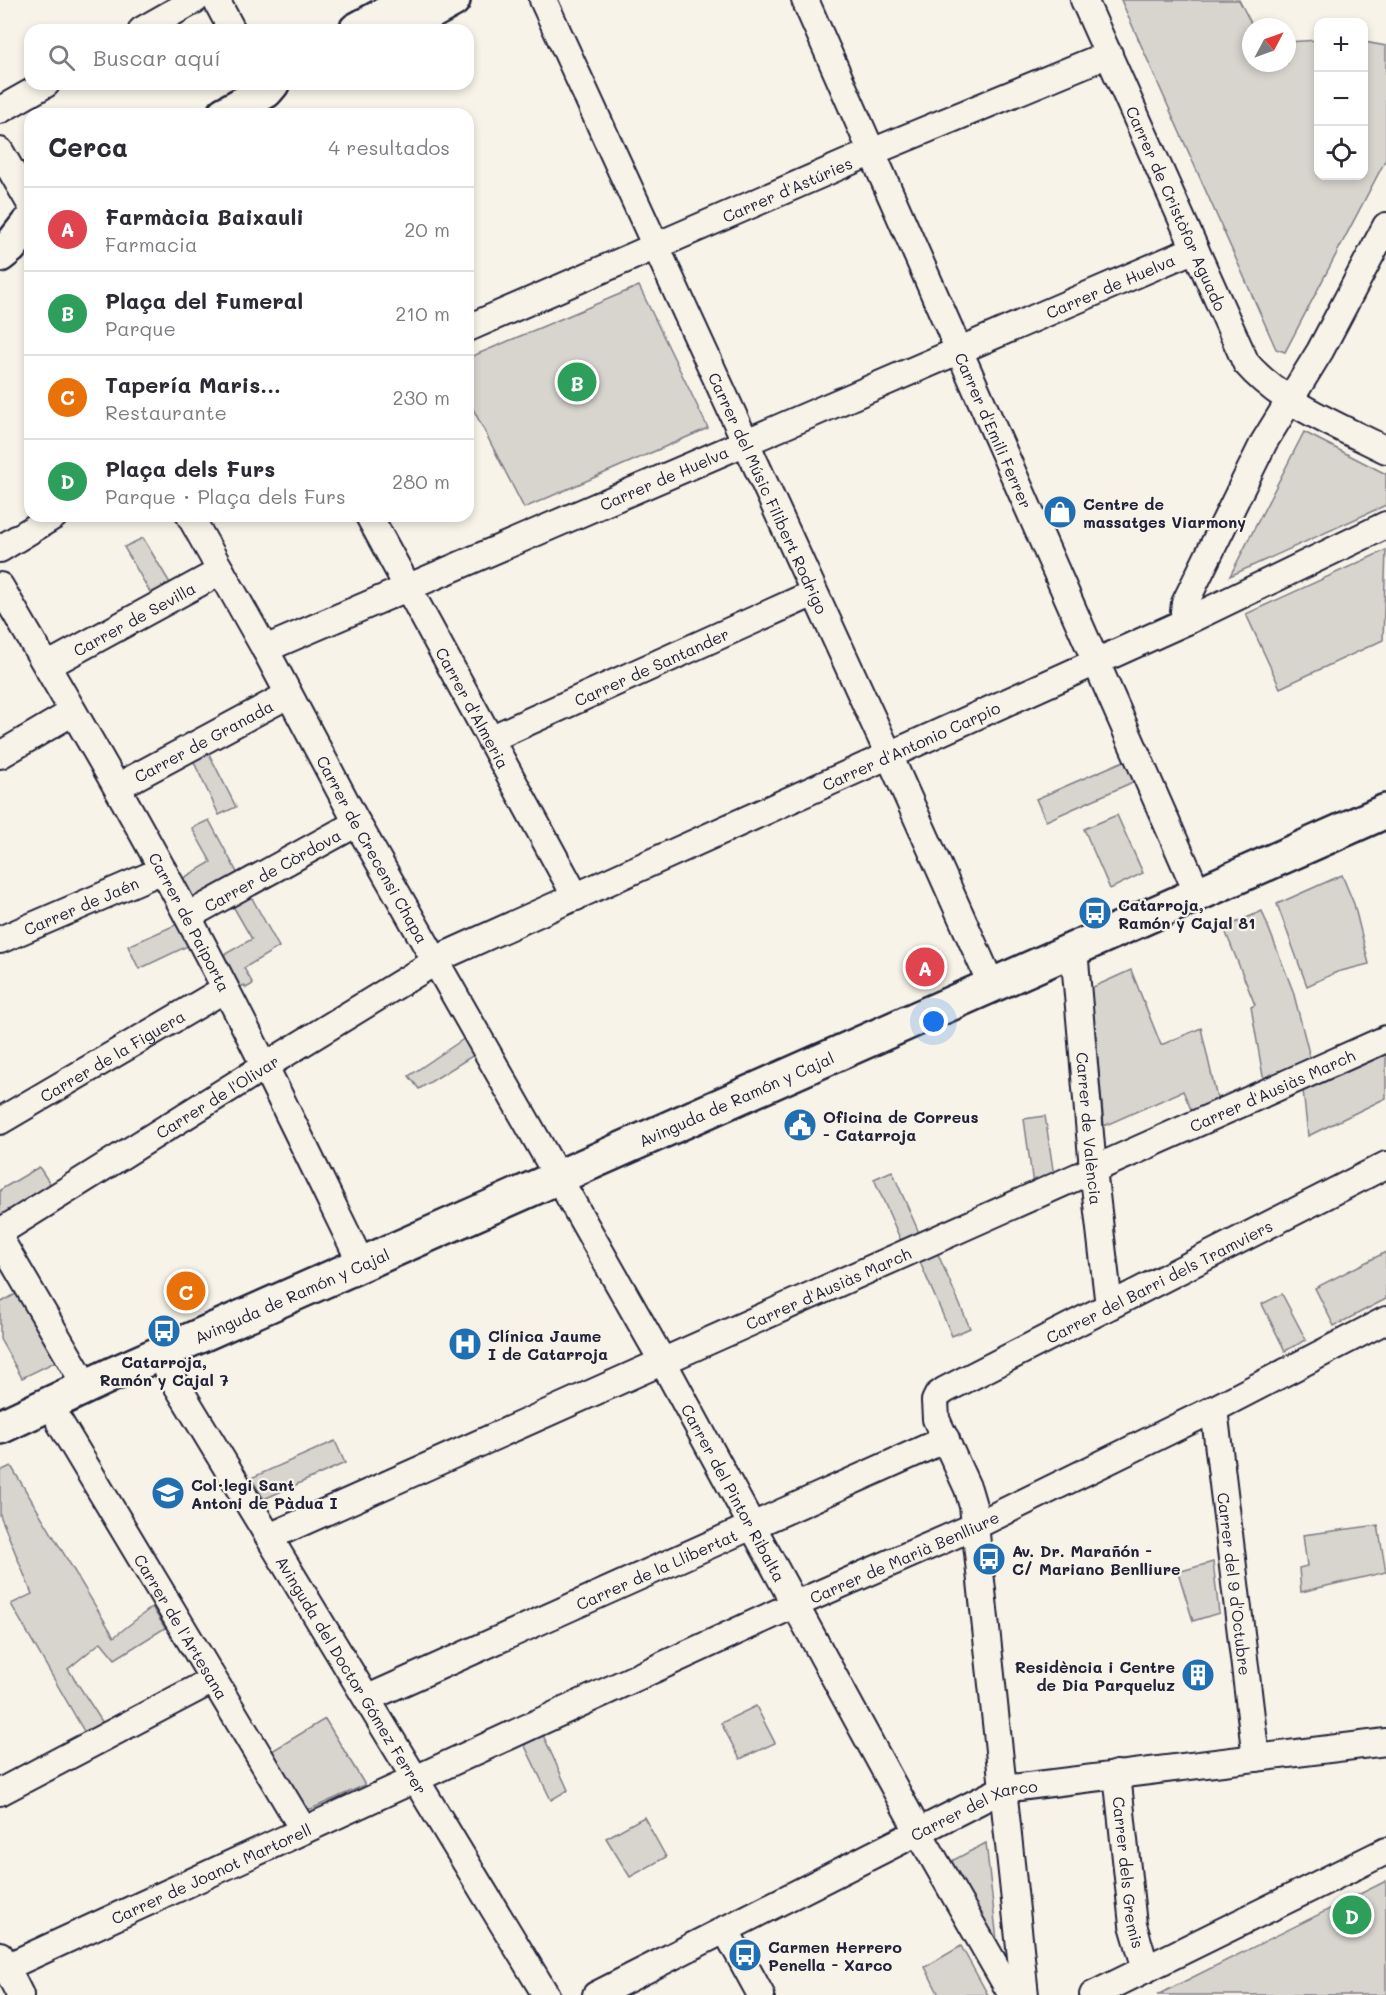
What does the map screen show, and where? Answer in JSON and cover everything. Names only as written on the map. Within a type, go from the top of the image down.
[{"type":"street","points":[[153,24],[195,0]]},
{"type":"street","points":[[216,0],[229,24]]},
{"type":"street","points":[[367,24],[411,0]]},
{"type":"street","points":[[410,24],[453,0]]},
{"type":"street","name":"Carrer del Músic Filibert Rodrigo","points":[[543,0],[889,755],[992,986]]},
{"type":"street","name":"Carrer d'Emili Ferrer","points":[[805,0],[1198,894]]},
{"type":"street","name":"Carrer de Cristòfor Aguado","points":[[1084,0],[1246,363],[1257,376],[1290,401],[1386,450]]},
{"type":"street","name":"Carrer d'Astúries","points":[[474,325],[872,152],[1109,54]]},
{"type":"street","points":[[0,110],[35,90]]},
{"type":"street","points":[[233,108],[260,90]]},
{"type":"street","points":[[0,151],[24,222],[10,247],[0,255]]},
{"type":"street","points":[[1187,621],[1184,612],[1185,603],[1264,442],[1320,351],[1386,226]]},
{"type":"street","name":"Carrer de Huelva","points":[[265,649],[1195,249]]},
{"type":"street","points":[[0,549],[44,522]]},
{"type":"street","name":"Carrer de Crecensi Chapa","points":[[193,522],[265,649],[357,823],[559,1178]]},
{"type":"street","name":"Carrer d'Almeria","points":[[372,522],[576,897]]},
{"type":"street","name":"Carrer d'Antonio Carpio","points":[[434,961],[1187,621],[1386,525]]},
{"type":"street","name":"Carrer de Sevilla","points":[[47,666],[221,571]]},
{"type":"street","name":"Carrer de Paiporta","points":[[0,586],[188,916],[265,1066],[362,1265]]},
{"type":"street","name":"Carrer de Santander","points":[[490,739],[814,593]]},
{"type":"street","name":"Carrer de Granada","points":[[117,788],[288,695]]},
{"type":"street","points":[[0,755],[73,712]]},
{"type":"street","name":"Avinguda de Ramón y Cajal","points":[[0,1427],[158,1354],[1386,811]]},
{"type":"street","name":"Carrer de Còrdova","points":[[188,916],[357,823]]},
{"type":"street","name":"Carrer de Jaén","points":[[0,940],[163,870]]},
{"type":"street","name":"Carrer de València","points":[[1074,949],[1093,1169],[1109,1306]]},
{"type":"street","name":"Carrer de l'Olivar","points":[[0,1232],[434,961]]},
{"type":"street","name":"Carrer de la Figuera","points":[[0,1121],[225,989]]},
{"type":"street","name":"Carrer d'Ausiàs March","points":[[269,1537],[1386,1039]]},
{"type":"street","name":"Carrer del Barri dels Tramviers","points":[[946,1439],[936,1419],[935,1401],[938,1395],[945,1390],[1386,1165]]},
{"type":"street","name":"Carrer del Pintor Ribalta","points":[[559,1178],[754,1526],[918,1831],[1012,1995]]},
{"type":"street","points":[[0,1239],[86,1386]]},
{"type":"street","name":"Carrer de Marià Benlliure","points":[[416,1779],[796,1604],[975,1526],[1214,1409],[1386,1320]]},
{"type":"street","name":"Avinguda del Doctor Gómez Ferrer","points":[[158,1354],[546,1995]]},
{"type":"street","name":"Carrer del 9 d'Octubre","points":[[1214,1409],[1256,1758]]},
{"type":"street","name":"Carrer de l'Artesana","points":[[60,1423],[303,1829]]},
{"type":"street","points":[[946,1439],[968,1489],[975,1526],[1025,1995]]},
{"type":"street","name":"Carrer de la Llibertat","points":[[368,1698],[946,1439]]},
{"type":"street","points":[[0,1792],[213,1680]]},
{"type":"street","name":"Carrer del Xarco","points":[[596,1995],[1003,1789],[1386,1742]]},
{"type":"street","name":"Carrer dels Gremis","points":[[1117,1774],[1133,1925],[1146,1969]]},
{"type":"street","name":"Carrer de Joanot Martorell","points":[[2,1964],[416,1779]]},
{"type":"street","points":[[1093,1995],[1386,1851]]},
{"type":"street","points":[[725,1929],[761,1995]]},
{"type":"street","points":[[2,1964],[20,1995]]},
{"type":"shaded area","points":[[1121,0],[1239,0],[1248,18],[1242,18],[1242,72],[1296,72],[1296,41],[1314,40],[1314,180],[1368,180],[1368,43],[1386,46],[1386,159],[1285,352],[1276,349]]},
{"type":"shaded area","points":[[639,286],[708,428],[524,508],[474,411],[474,355]]},
{"type":"shaded area","points":[[1304,432],[1386,474],[1386,505],[1230,576]]},
{"type":"shaded area","points":[[143,538],[173,588],[154,599],[124,547]]},
{"type":"shaded area","points":[[1386,550],[1383,640],[1280,688],[1246,614]]},
{"type":"shaded area","points":[[206,748],[236,807],[219,815],[191,756]]},
{"type":"shaded area","points":[[1126,760],[1135,781],[1046,821],[1036,799]]},
{"type":"shaded area","points":[[1117,815],[1143,873],[1110,889],[1084,829]]},
{"type":"shaded area","points":[[209,820],[240,878],[193,903],[180,880],[211,862],[192,828]]},
{"type":"shaded area","points":[[1342,875],[1354,904],[1369,964],[1337,972],[1307,986],[1277,904]]},
{"type":"shaded area","points":[[248,891],[279,947],[244,968],[253,984],[246,988],[244,985],[236,990],[220,957],[252,939],[230,901]]},
{"type":"shaded area","points":[[1262,911],[1293,991],[1311,1061],[1264,1082],[1251,1007],[1255,1005],[1224,928]]},
{"type":"shaded area","points":[[182,922],[192,944],[139,969],[128,946]]},
{"type":"shaded area","points":[[1131,970],[1161,1045],[1201,1028],[1218,1103],[1193,1114],[1183,1091],[1104,1126],[1091,988]]},
{"type":"shaded area","points":[[465,1038],[474,1055],[419,1089],[409,1076]]},
{"type":"shaded area","points":[[1386,1053],[1386,1098],[1308,1136],[1303,1090]]},
{"type":"shaded area","points":[[1045,1116],[1054,1176],[1033,1185],[1024,1119]]},
{"type":"shaded area","points":[[39,1167],[53,1188],[0,1221],[0,1190]]},
{"type":"shaded area","points":[[892,1171],[920,1235],[902,1243],[874,1179]]},
{"type":"shaded area","points":[[937,1252],[970,1328],[952,1336],[919,1260]]},
{"type":"shaded area","points":[[1386,1252],[1386,1299],[1334,1326],[1315,1288]]},
{"type":"shaded area","points":[[19,1292],[59,1360],[22,1378],[0,1339],[0,1303]]},
{"type":"shaded area","points":[[1282,1294],[1306,1340],[1285,1351],[1262,1304]]},
{"type":"shaded area","points":[[335,1441],[345,1463],[264,1499],[251,1478]]},
{"type":"shaded area","points":[[11,1466],[114,1637],[152,1607],[165,1628],[115,1659],[101,1642],[68,1669],[103,1723],[85,1733],[11,1604],[32,1594],[0,1515],[0,1471]]},
{"type":"shaded area","points":[[1378,1525],[1386,1572],[1301,1592],[1299,1568],[1307,1566],[1303,1535]]},
{"type":"shaded area","points":[[1213,1562],[1219,1613],[1193,1621],[1178,1572]]},
{"type":"shaded area","points":[[756,1706],[775,1743],[740,1759],[721,1723]]},
{"type":"shaded area","points":[[325,1719],[365,1785],[311,1809],[306,1808],[272,1751]]},
{"type":"shaded area","points":[[543,1735],[568,1790],[551,1800],[524,1744]]},
{"type":"shaded area","points":[[644,1817],[666,1857],[630,1877],[606,1838]]},
{"type":"shaded area","points":[[986,1843],[999,1958],[946,1864]]},
{"type":"shaded area","points":[[1386,1881],[1386,1995],[1157,1995]]},
{"type":"shaded area","points":[[961,1946],[988,1995],[939,1995],[925,1967]]},
{"type":"place","name":"Plaça del Fumeral","points":[[577,382]]},
{"type":"place","name":"Centre de massatges Viarmony","points":[[1060,512]]},
{"type":"place","name":"Catarroja, Ramón y Cajal 81","points":[[1095,913]]},
{"type":"place","name":"Farmàcia Baixauli","points":[[925,967]]},
{"type":"place","name":"Oficina de Correus - Catarroja","points":[[800,1125]]},
{"type":"place","name":"Tapería Maris...","points":[[186,1291]]},
{"type":"place","name":"Catarroja, Ramón y Cajal 7","points":[[164,1331]]},
{"type":"place","name":"Clínica Jaume I de Catarroja","points":[[465,1344]]},
{"type":"place","name":"Col·legi Sant Antoni de Pàdua I","points":[[168,1493]]},
{"type":"place","name":"Av. Dr. Marañón - C/ Mariano Benlliure","points":[[989,1559]]},
{"type":"place","name":"Residència i Centre de Dia Parqueluz","points":[[1198,1675]]},
{"type":"place","name":"Plaça dels Furs","points":[[1352,1915]]},
{"type":"place","name":"Carmen Herrero Penella - Xarco","points":[[745,1955]]}]
